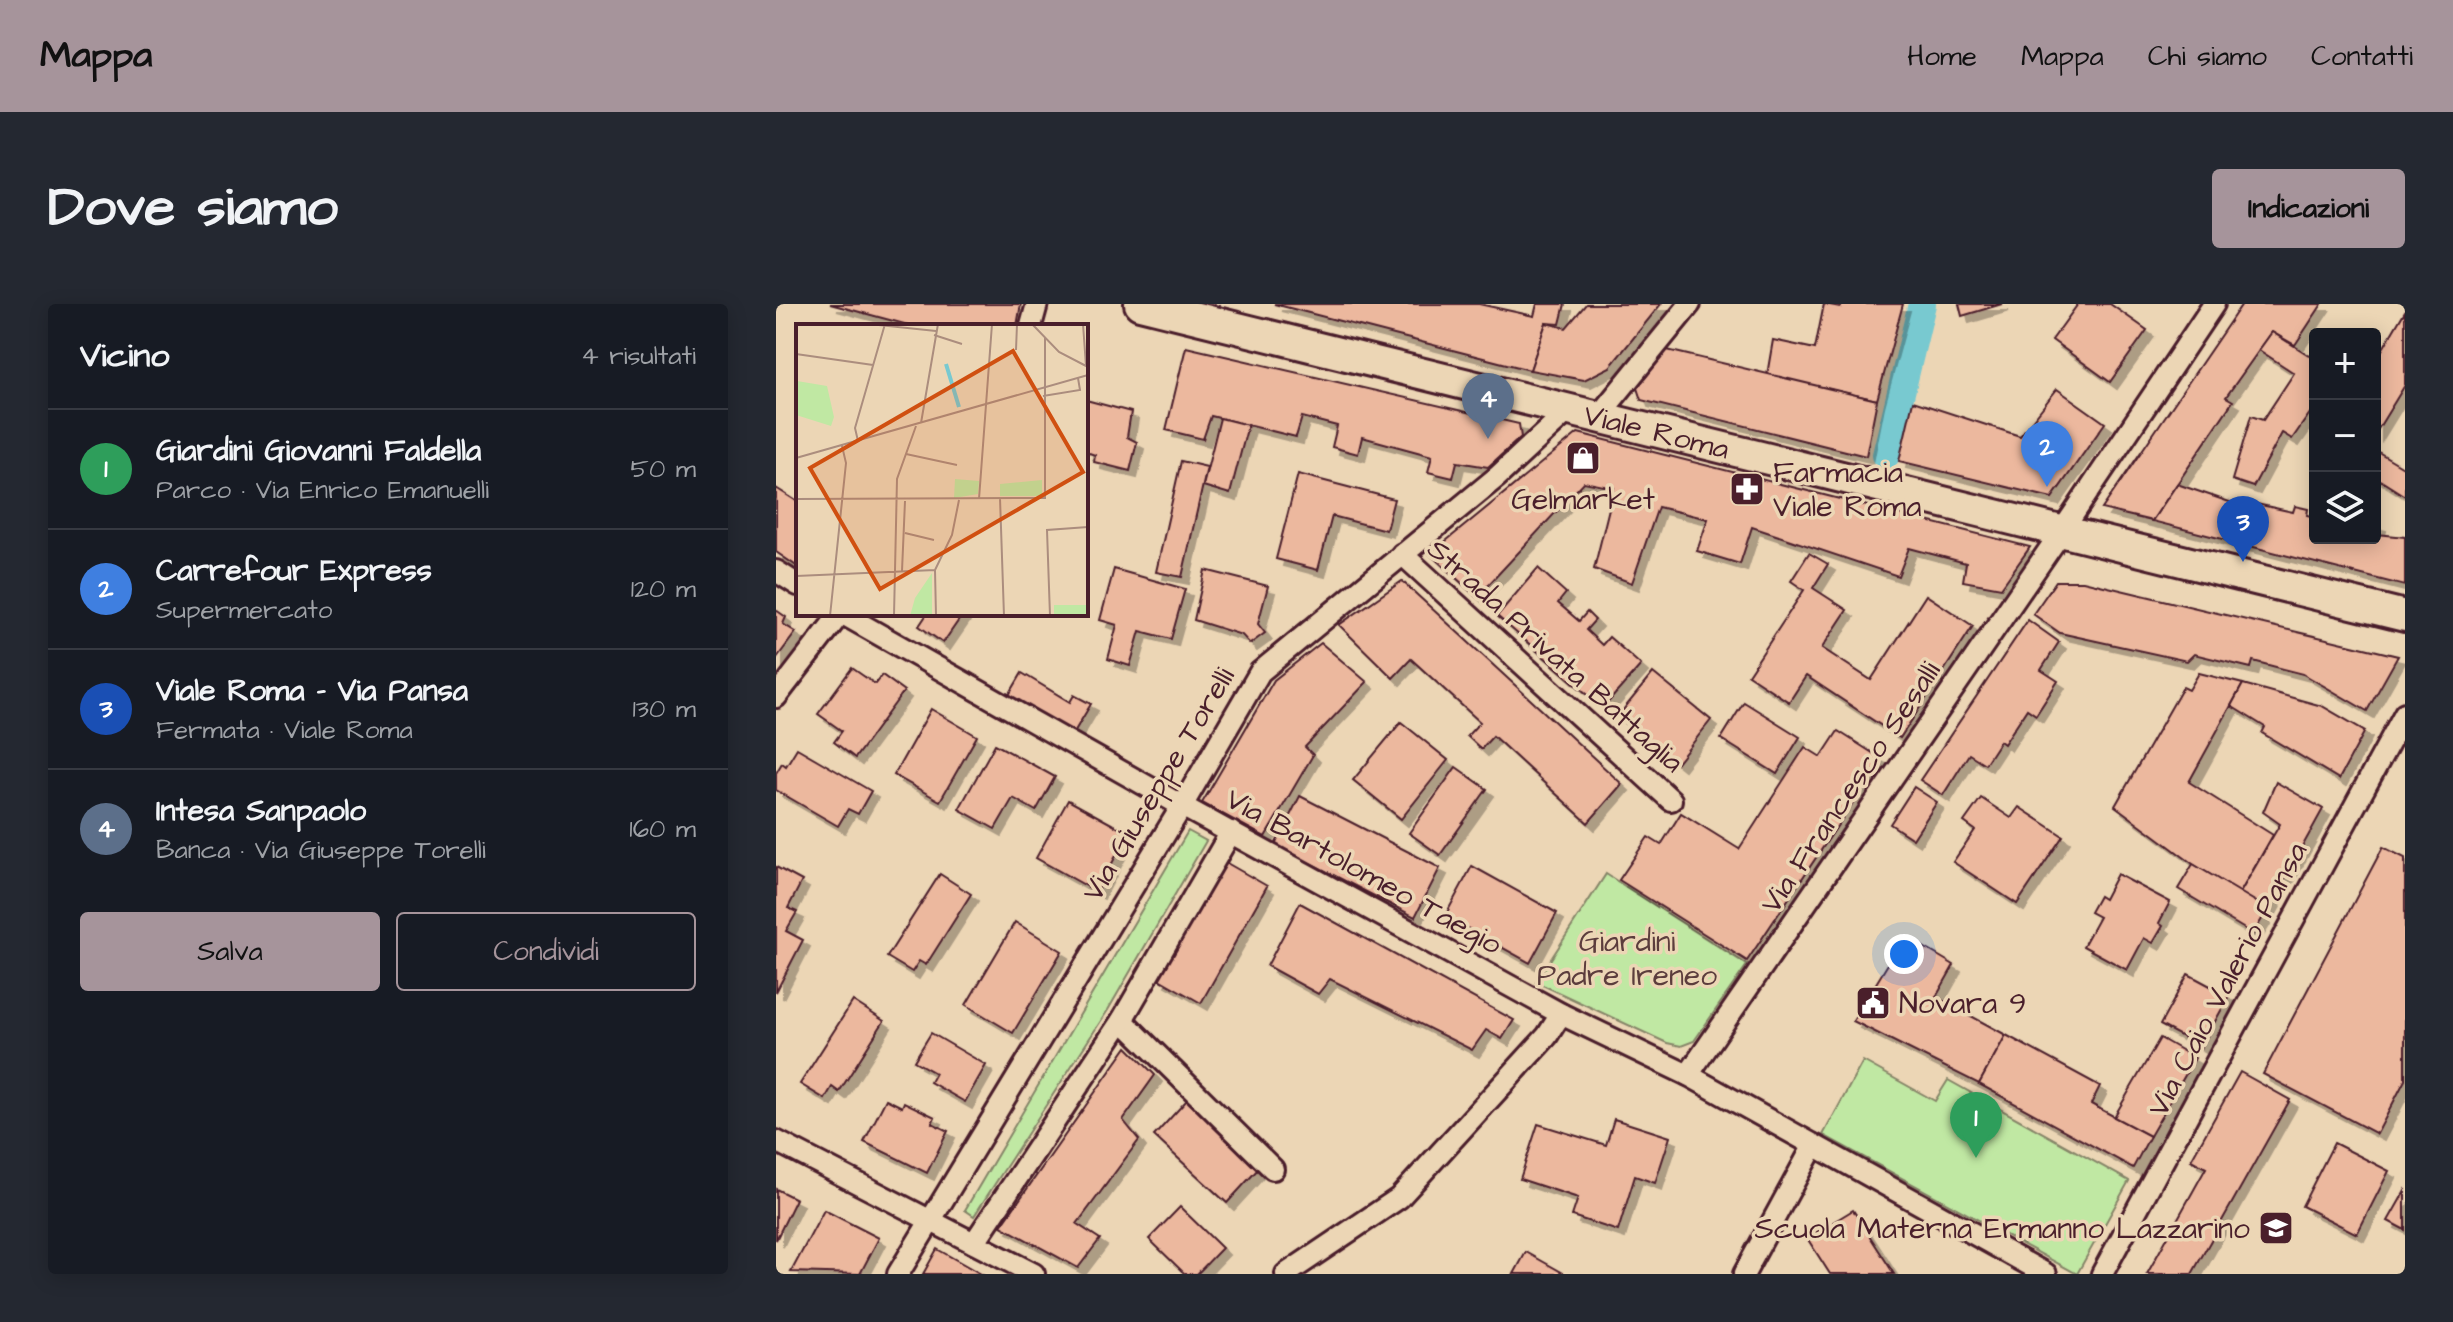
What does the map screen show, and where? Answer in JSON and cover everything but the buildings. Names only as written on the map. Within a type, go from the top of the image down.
[{"type":"street","points":[[1032,324],[1037,304]]},
{"type":"street","name":"Via Giuseppe Torelli","points":[[898,1274],[1260,672],[1497,477],[1583,413],[1690,304]]},
{"type":"street","name":"Via Francesco Sesalli","points":[[1688,1075],[2214,304]]},
{"type":"street","name":"Viale Roma","points":[[1152,305],[2405,616]]},
{"type":"street","name":"Strada Privata Battaglia","points":[[1402,554],[1671,800]]},
{"type":"street","points":[[776,571],[796,584]]},
{"type":"street","points":[[776,697],[839,616]]},
{"type":"street","name":"Via Bartolomeo Taegio","points":[[845,616],[1561,1014],[1688,1075],[2046,1274]]},
{"type":"street","name":"Via Caio Valerio Pansa","points":[[2102,1274],[2405,713]]},
{"type":"street","points":[[974,1243],[1122,1020],[1231,832]]},
{"type":"street","points":[[1286,1274],[1399,1198],[1547,1036],[1561,1014]]},
{"type":"street","points":[[1122,1020],[1273,1169]]},
{"type":"street","points":[[776,1141],[1034,1274]]},
{"type":"street","points":[[1744,1274],[1814,1145]]},
{"type":"green space","points":[[1188,831],[1206,841],[1108,1010],[974,1216],[965,1210]]},
{"type":"green space","name":"Giardini Padre Ireneo","points":[[1606,874],[1747,965],[1694,1041],[1681,1046],[1667,1043],[1536,982]]},
{"type":"green space","points":[[1863,1061],[1935,1101],[1948,1080],[2129,1181],[2077,1274],[1823,1135]]},
{"type":"waterway","points":[[1886,455],[1922,304]]},
{"type":"place","name":"Intesa Sanpaolo","points":[[1488,439]]},
{"type":"place","name":"Gelmarket","points":[[1583,458]]},
{"type":"place","name":"Carrefour Express","points":[[2047,487]]},
{"type":"place","name":"Farmacia Viale Roma","points":[[1747,489]]},
{"type":"place","name":"Viale Roma - Via Pansa","points":[[2243,562]]},
{"type":"place","name":"Novara 9","points":[[1873,1003]]},
{"type":"place","name":"Giardini Giovanni Faldella","points":[[1976,1158]]},
{"type":"place","name":"Scuola Materna Ermanno Lazzarino","points":[[2276,1228]]}]
